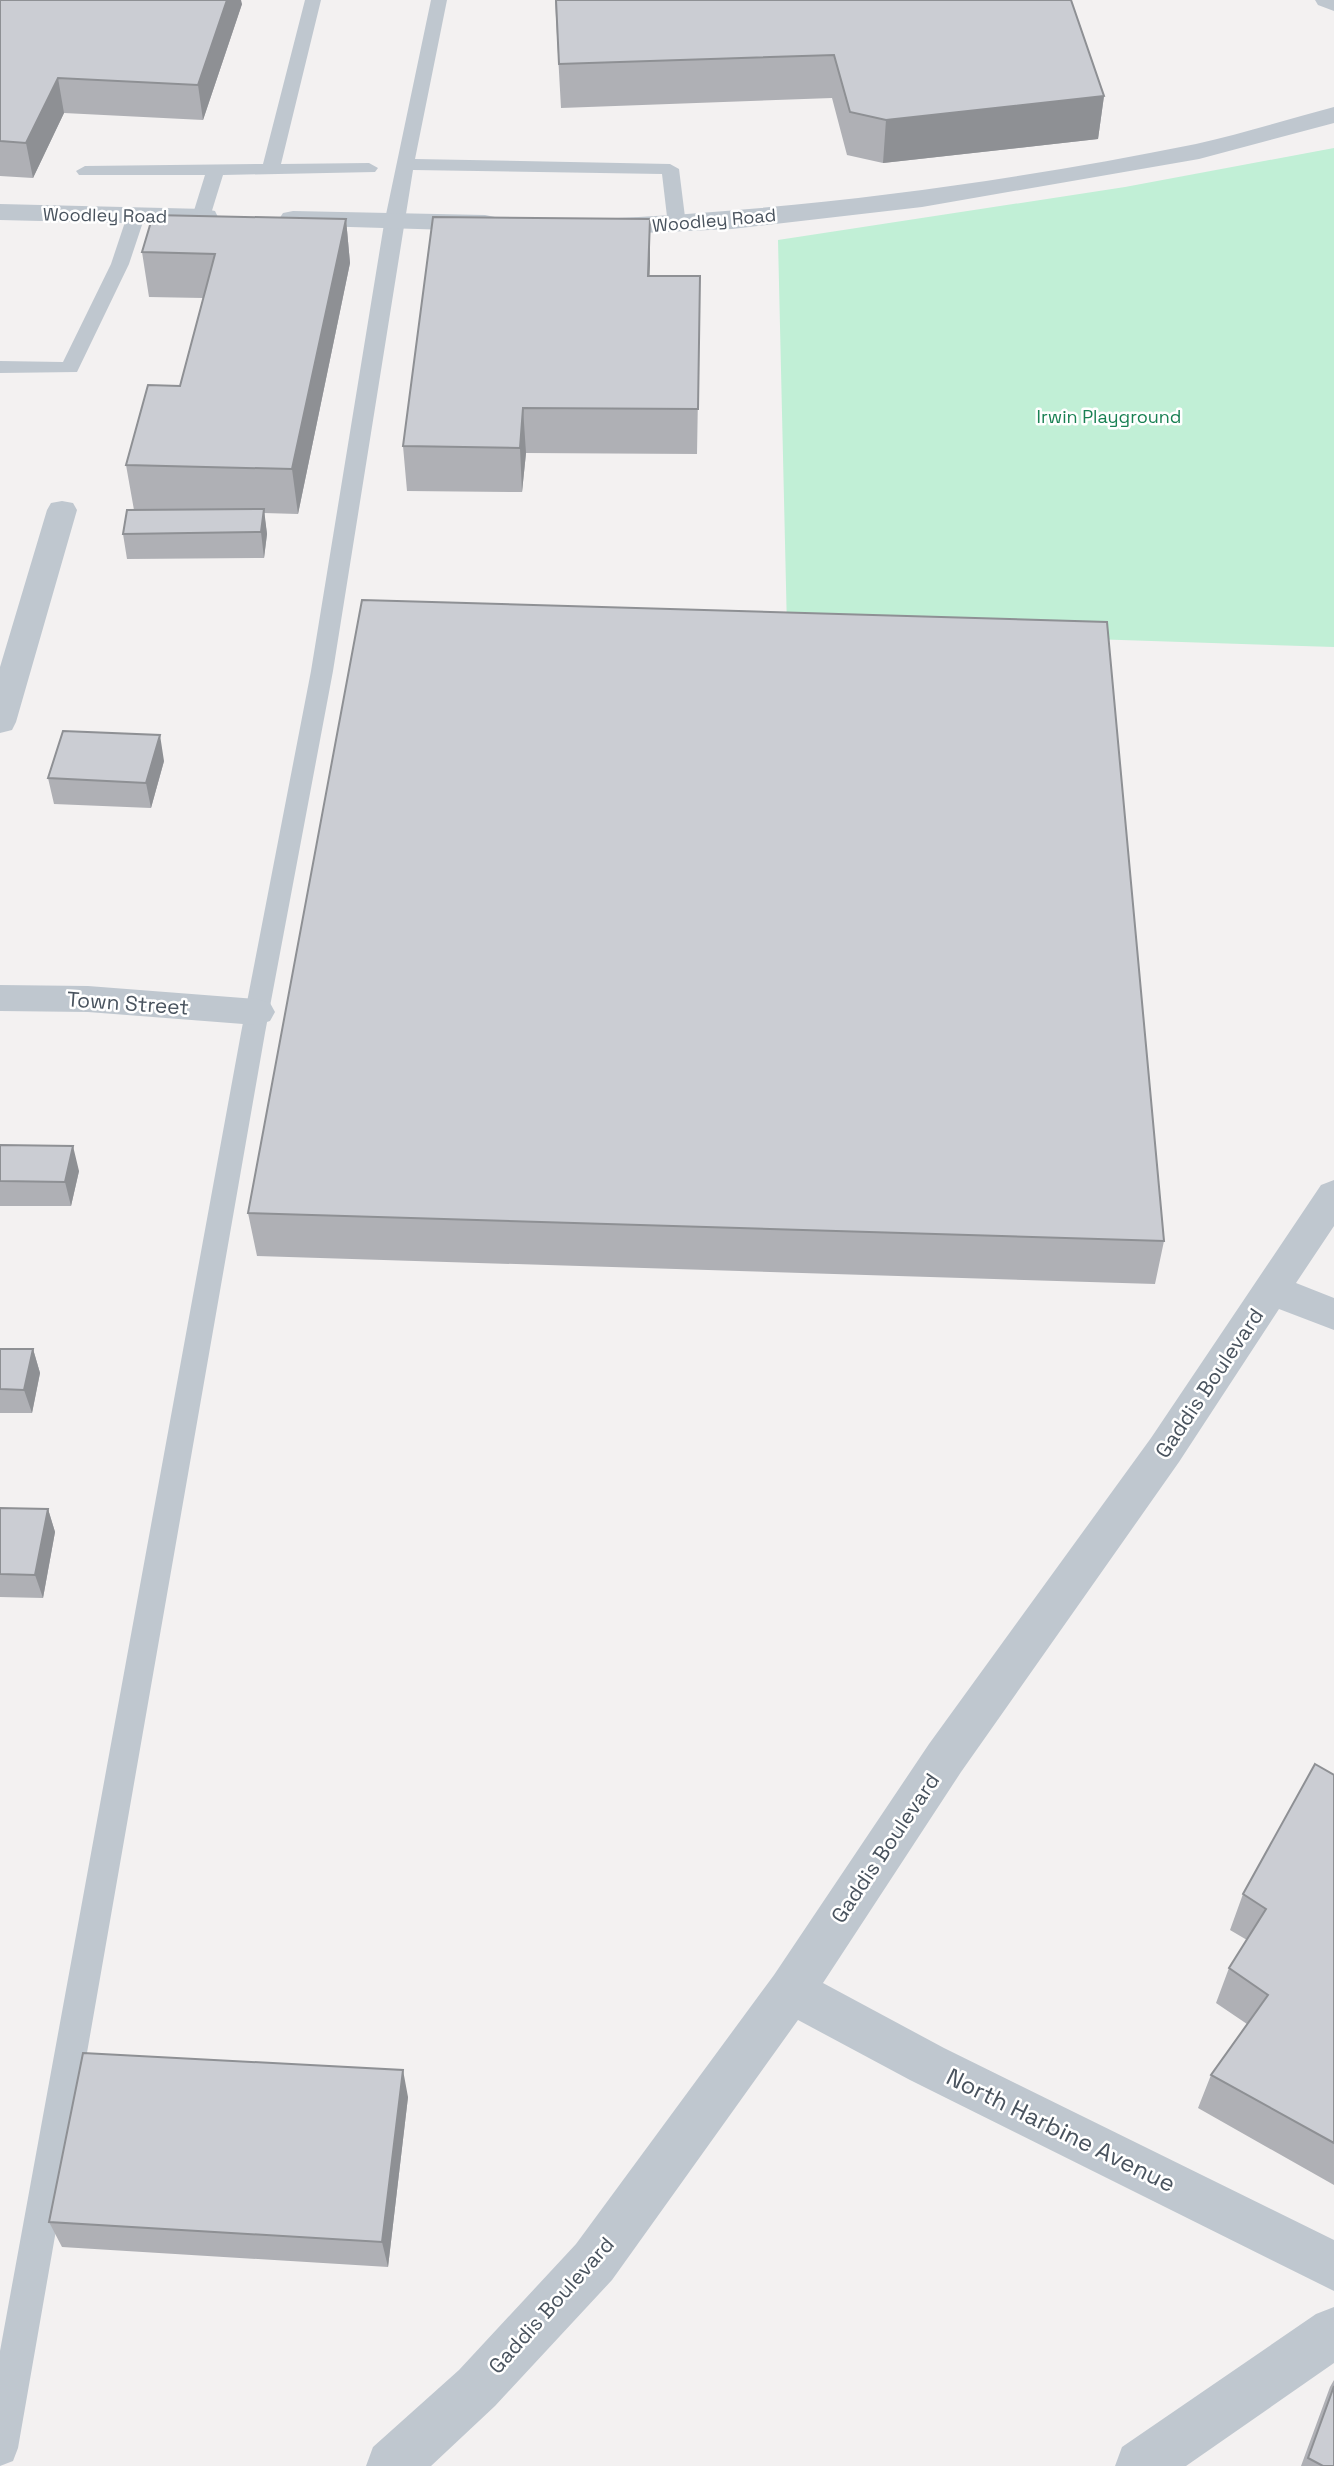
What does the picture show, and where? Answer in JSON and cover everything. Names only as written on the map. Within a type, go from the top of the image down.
[{"type":"street","points":[[1327,0],[1334,4]]},
{"type":"street","name":"Woodley Road","points":[[572,225],[677,225],[922,199],[1199,150],[1334,115]]},
{"type":"street","name":"Woodley Road","points":[[0,212],[229,217]]},
{"type":"street","points":[[270,218],[505,223]]},
{"type":"street","points":[[0,722],[62,510]]},
{"type":"street","name":"Town Street","points":[[0,998],[88,999],[257,1012]]},
{"type":"street","name":"Gaddis Boulevard","points":[[392,2466],[477,2388],[594,2262],[791,1991],[945,1758],[1165,1450],[1334,1195]]},
{"type":"street","points":[[1271,1290],[1334,1314]]},
{"type":"street","name":"North Harbine Avenue","points":[[791,1991],[927,2064],[1334,2266]]},
{"type":"street","points":[[1141,2466],[1334,2332]]},
{"type":"lane","points":[[271,169],[313,0]]},
{"type":"lane","points":[[0,2448],[257,1012],[335,598],[393,221],[433,47],[439,0]]},
{"type":"lane","points":[[406,164],[670,169],[677,225]]},
{"type":"lane","points":[[85,171],[369,168]]},
{"type":"lane","points":[[201,217],[216,170]]},
{"type":"lane","points":[[0,367],[70,368],[120,264],[136,216]]},
{"type":"green space","name":"Irwin Playground","points":[[1334,148],[1334,647],[787,629],[778,240],[1125,187]]},
{"type":"building","points":[[0,0],[227,0],[198,85],[58,78],[26,143],[0,141]]},
{"type":"building","points":[[556,0],[1071,0],[1104,96],[886,120],[850,112],[834,55],[559,64]]},
{"type":"building","points":[[153,215],[346,219],[292,469],[126,465],[148,385],[180,386],[215,254],[142,252]]},
{"type":"building","points":[[433,217],[650,219],[648,276],[700,276],[698,409],[523,408],[520,448],[403,446]]},
{"type":"building","points":[[264,509],[261,532],[123,534],[127,510]]},
{"type":"building","points":[[362,600],[1107,622],[1164,1241],[248,1213]]},
{"type":"building","points":[[63,731],[160,735],[146,783],[48,778]]},
{"type":"building","points":[[0,1145],[73,1146],[65,1182],[0,1181]]},
{"type":"building","points":[[0,1349],[33,1349],[24,1390],[0,1389]]},
{"type":"building","points":[[0,1508],[48,1509],[35,1575],[0,1574]]},
{"type":"building","points":[[1315,1764],[1334,1775],[1334,2143],[1211,2075],[1268,1995],[1229,1968],[1266,1909],[1243,1894]]},
{"type":"building","points":[[83,2053],[403,2070],[382,2242],[49,2222]]},
{"type":"building","points":[[1334,2386],[1334,2466],[1323,2466],[1308,2458]]}]
